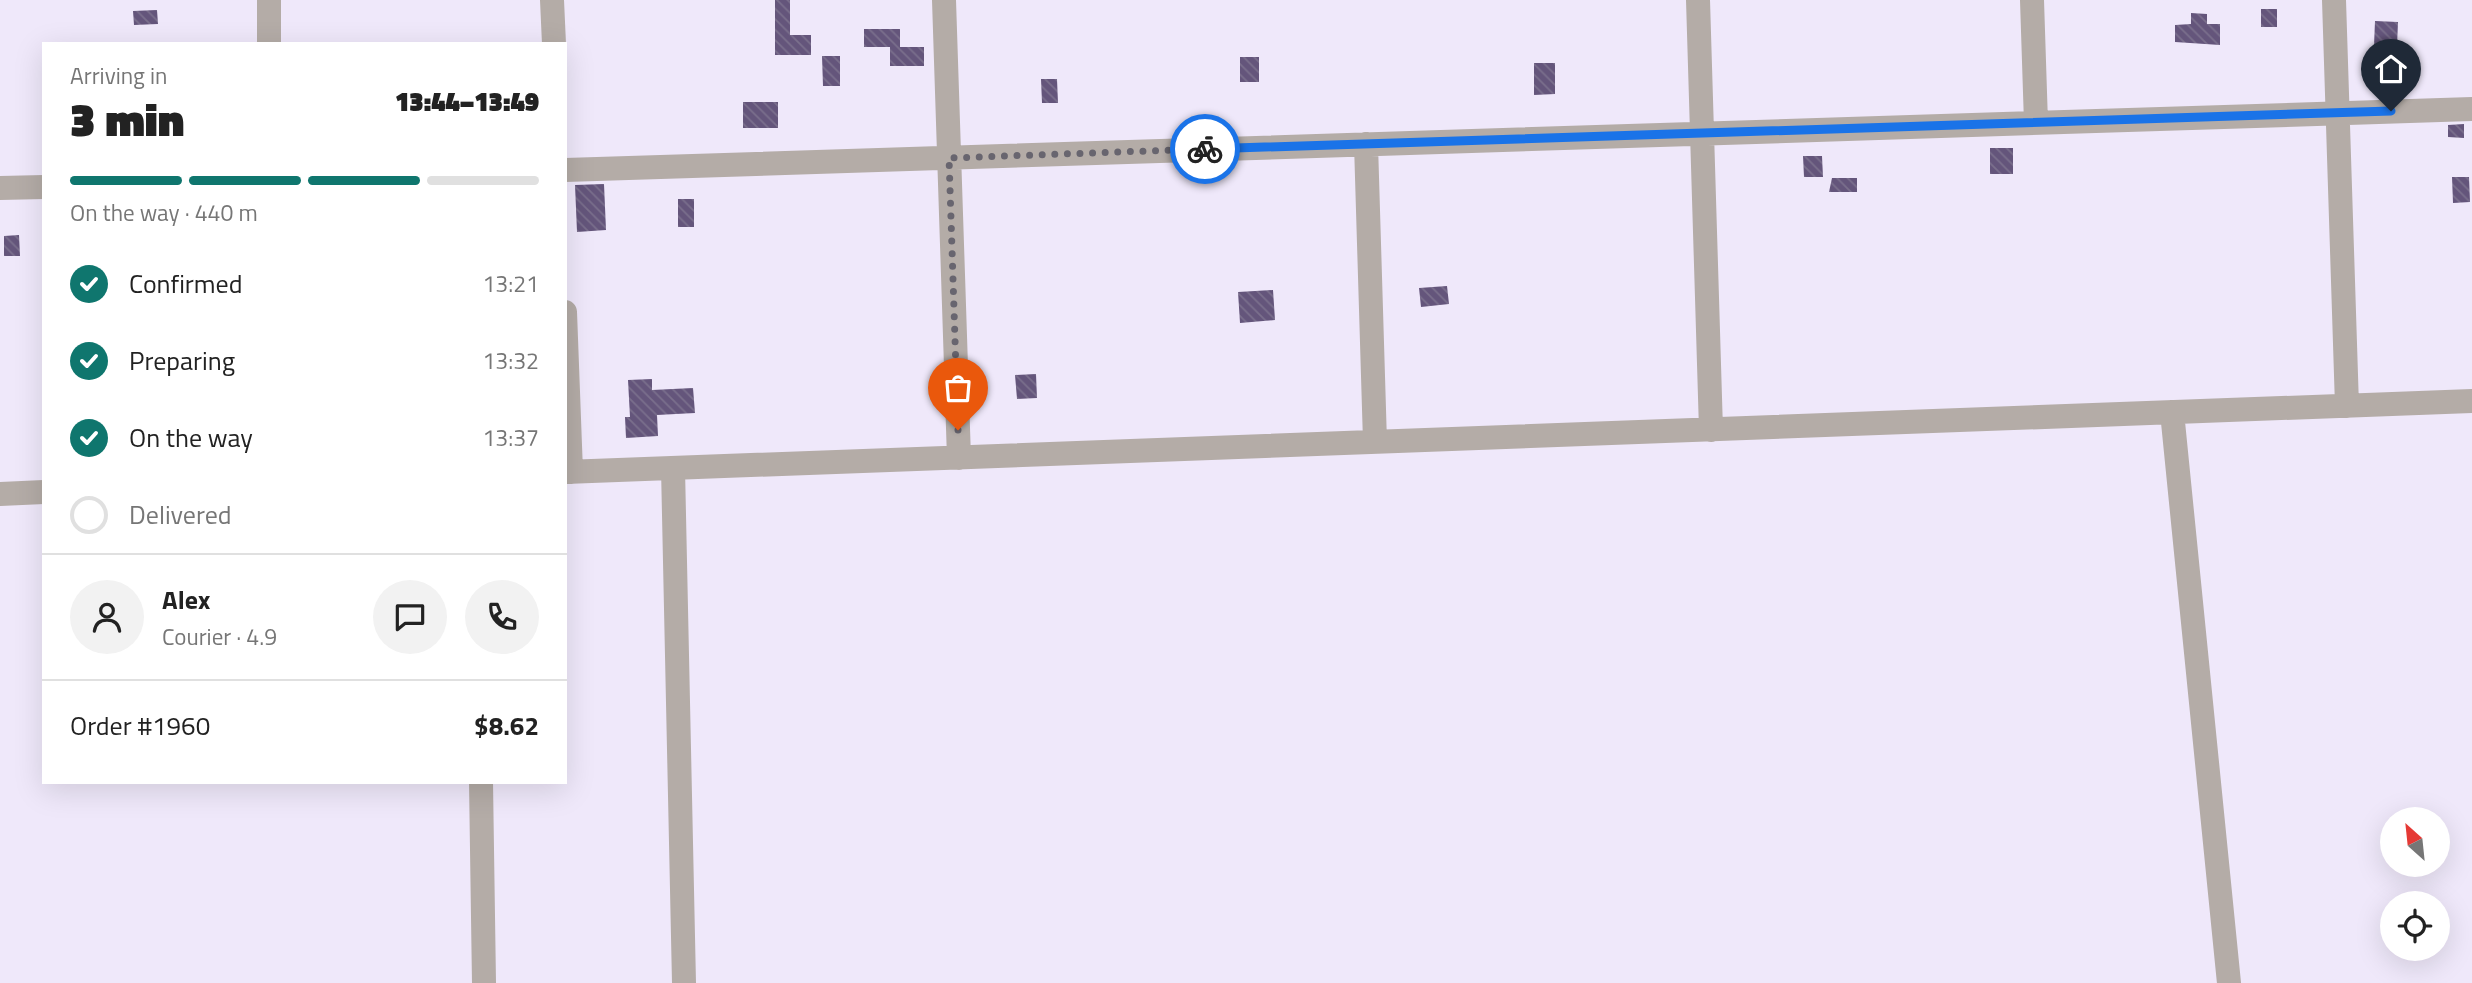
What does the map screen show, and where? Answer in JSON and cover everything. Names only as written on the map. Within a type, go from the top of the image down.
[{"type":"street","points":[[269,0],[269,42]]},
{"type":"street","points":[[552,0],[554,42]]},
{"type":"street","points":[[944,0],[959,458]]},
{"type":"street","points":[[1698,0],[1712,430]]},
{"type":"street","points":[[2032,0],[2036,123]]},
{"type":"street","points":[[2334,0],[2347,406]]},
{"type":"street","points":[[567,170],[2472,109]]},
{"type":"street","points":[[1366,144],[1375,442]]},
{"type":"street","points":[[0,188],[42,187]]},
{"type":"street","points":[[567,419],[568,472],[2472,401]]},
{"type":"street","points":[[2172,412],[2229,983]]},
{"type":"street","points":[[673,468],[684,983]]},
{"type":"street","points":[[0,494],[42,492]]},
{"type":"street","points":[[481,784],[484,983]]},
{"type":"building","points":[[775,0],[790,0],[790,35],[811,35],[811,55],[775,55]]},
{"type":"building","points":[[2261,9],[2277,9],[2277,27],[2261,27]]},
{"type":"building","points":[[157,10],[158,24],[134,25],[133,11]]},
{"type":"building","points":[[2191,13],[2207,14],[2207,24],[2220,24],[2220,45],[2175,42],[2175,25],[2191,24]]},
{"type":"building","points":[[2375,21],[2398,22],[2396,71],[2373,70]]},
{"type":"building","points":[[864,29],[900,29],[900,47],[924,47],[924,66],[890,66],[890,47],[864,47]]},
{"type":"building","points":[[822,56],[840,56],[840,86],[823,86]]},
{"type":"building","points":[[1240,57],[1259,57],[1259,82],[1240,82]]},
{"type":"building","points":[[1534,63],[1555,63],[1555,94],[1534,95]]},
{"type":"building","points":[[1041,79],[1057,79],[1058,103],[1042,103]]},
{"type":"building","points":[[743,102],[778,102],[778,128],[743,128]]},
{"type":"building","points":[[2464,124],[2464,138],[2448,137],[2448,125]]},
{"type":"building","points":[[1990,148],[2013,148],[2013,174],[1990,174]]},
{"type":"building","points":[[1803,156],[1822,156],[1823,177],[1804,177]]},
{"type":"building","points":[[2452,177],[2469,177],[2470,202],[2453,203]]},
{"type":"building","points":[[1832,178],[1857,178],[1857,192],[1829,192]]},
{"type":"building","points":[[604,184],[606,230],[577,232],[575,185]]},
{"type":"building","points":[[678,199],[694,199],[694,227],[678,227]]},
{"type":"building","points":[[19,235],[20,256],[4,256],[4,236]]},
{"type":"building","points":[[1447,286],[1449,304],[1421,307],[1419,288]]},
{"type":"building","points":[[1273,290],[1275,320],[1240,323],[1238,292]]},
{"type":"building","points":[[1036,374],[1037,398],[1017,399],[1015,375]]},
{"type":"building","points":[[652,379],[652,390],[693,388],[695,413],[657,415],[658,436],[626,438],[625,417],[630,417],[628,380]]},
{"type":"way so far","points":[[958,430],[949,158],[1205,149]]},
{"type":"route","points":[[1205,149],[2391,111]]}]
